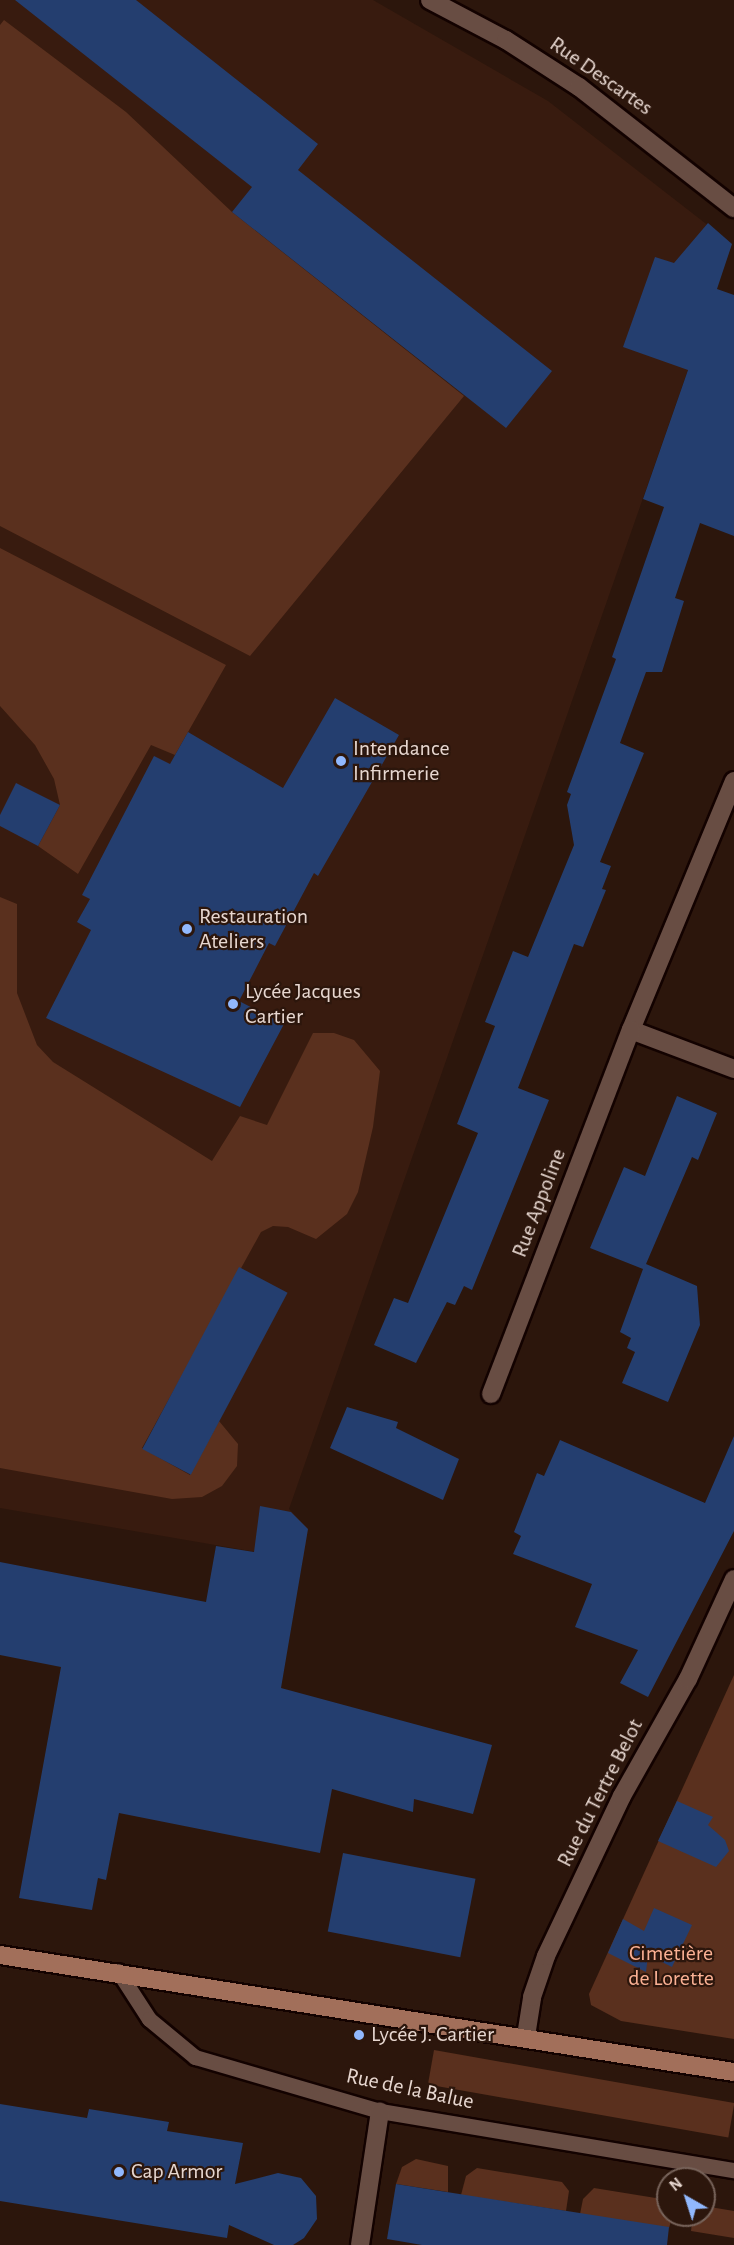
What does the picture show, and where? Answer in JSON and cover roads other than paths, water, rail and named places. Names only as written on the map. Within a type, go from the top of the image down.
[{"type":"main road","points":[[0,1954],[526,2036],[734,2072]]},
{"type":"street","name":"Rue Descartes","points":[[430,0],[506,40],[579,87],[734,208]]},
{"type":"street","name":"Rue Appoline","points":[[491,1394],[631,1030],[734,781]]},
{"type":"street","points":[[631,1030],[734,1069]]},
{"type":"street","name":"Rue du Tertre Belot","points":[[526,2036],[532,1997],[546,1956],[622,1796],[688,1678],[734,1579]]},
{"type":"street","points":[[360,2245],[380,2111]]},
{"type":"lane","name":"Rue de la Balue","points":[[118,1971],[149,2019],[195,2057],[380,2111],[734,2170]]},
{"type":"place","name":"Intendance Infirmerie","points":[[341,761]]},
{"type":"place","name":"Restauration Ateliers","points":[[187,929]]},
{"type":"place","name":"Lycée Jacques Cartier","points":[[233,1004]]},
{"type":"place","name":"Lycée J. Cartier","points":[[359,2035]]},
{"type":"place","name":"Cap Armor","points":[[119,2172]]},
{"type":"park label","name":"Cimetière de Lorette","points":[[671,1966]]}]
